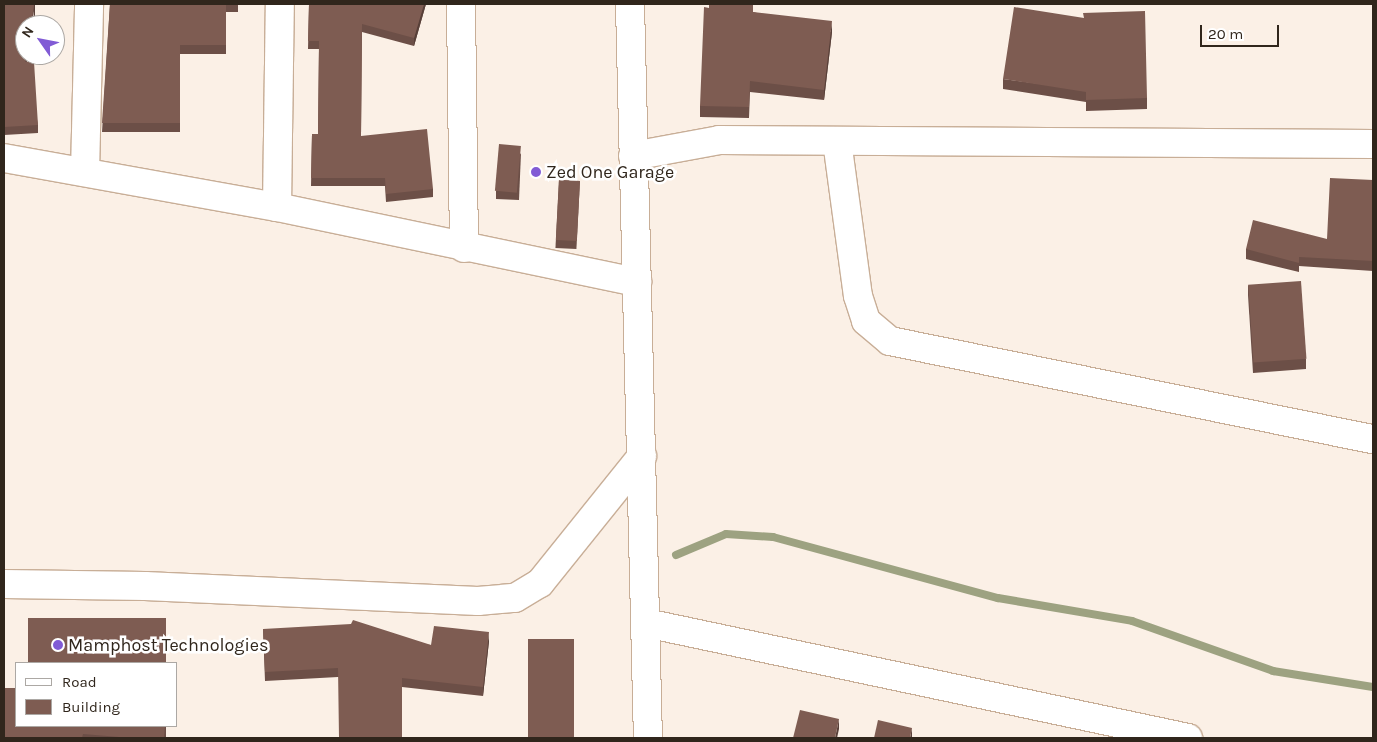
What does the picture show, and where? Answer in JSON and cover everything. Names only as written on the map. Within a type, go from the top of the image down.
[{"type":"street","points":[[84,172],[89,4]]},
{"type":"street","points":[[277,207],[280,4]]},
{"type":"street","points":[[461,4],[464,248]]},
{"type":"street","points":[[630,4],[648,738]]},
{"type":"street","points":[[633,156],[719,140],[1373,144]]},
{"type":"street","points":[[837,141],[858,296],[866,320],[890,342],[1373,439]]},
{"type":"street","points":[[4,158],[277,207],[464,248],[637,282]]},
{"type":"street","points":[[4,584],[145,586],[478,601],[514,598],[540,583],[642,456]]},
{"type":"street","points":[[646,623],[1188,738]]},
{"type":"building","points":[[4,4],[34,4],[32,15],[15,15],[15,65],[34,65],[38,125],[4,127]]},
{"type":"building","points":[[110,4],[226,4],[226,45],[180,45],[180,123],[102,123]]},
{"type":"building","points":[[309,4],[424,4],[414,38],[362,24],[361,136],[427,129],[433,189],[386,194],[385,178],[311,178],[312,134],[318,134],[319,41],[308,41]]},
{"type":"building","points":[[709,4],[753,4],[753,12],[832,21],[824,90],[750,81],[749,107],[700,106],[704,7],[709,8]]},
{"type":"building","points":[[1014,7],[1084,18],[1083,13],[1145,11],[1147,98],[1086,100],[1086,92],[1003,79]]},
{"type":"building","points":[[499,144],[521,146],[517,193],[495,191]]},
{"type":"building","points":[[1330,178],[1373,180],[1373,261],[1299,257],[1299,263],[1246,249],[1253,220],[1327,239]]},
{"type":"building","points":[[559,180],[580,181],[577,241],[556,240]]},
{"type":"building","points":[[1301,281],[1306,359],[1254,363],[1248,285]]},
{"type":"building","points":[[28,618],[166,618],[166,662],[28,662]]},
{"type":"building","points":[[353,620],[431,645],[434,626],[489,632],[483,687],[402,678],[402,738],[339,738],[338,668],[265,672],[263,629],[351,624]]},
{"type":"building","points":[[528,639],[574,639],[574,738],[528,738]]},
{"type":"building","points":[[4,688],[15,688],[15,727],[165,727],[164,738],[131,738],[83,734],[82,738],[4,738]]},
{"type":"building","points":[[800,710],[839,719],[835,738],[793,738]]},
{"type":"building","points":[[878,720],[912,728],[910,738],[874,738]]},
{"type":"waterway","points":[[676,555],[726,534],[773,537],[998,598],[1132,621],[1273,671],[1373,687]]},
{"type":"place","name":"Zed One Garage","points":[[536,172]]},
{"type":"place","name":"Mamphost Technologies","points":[[58,645]]}]
